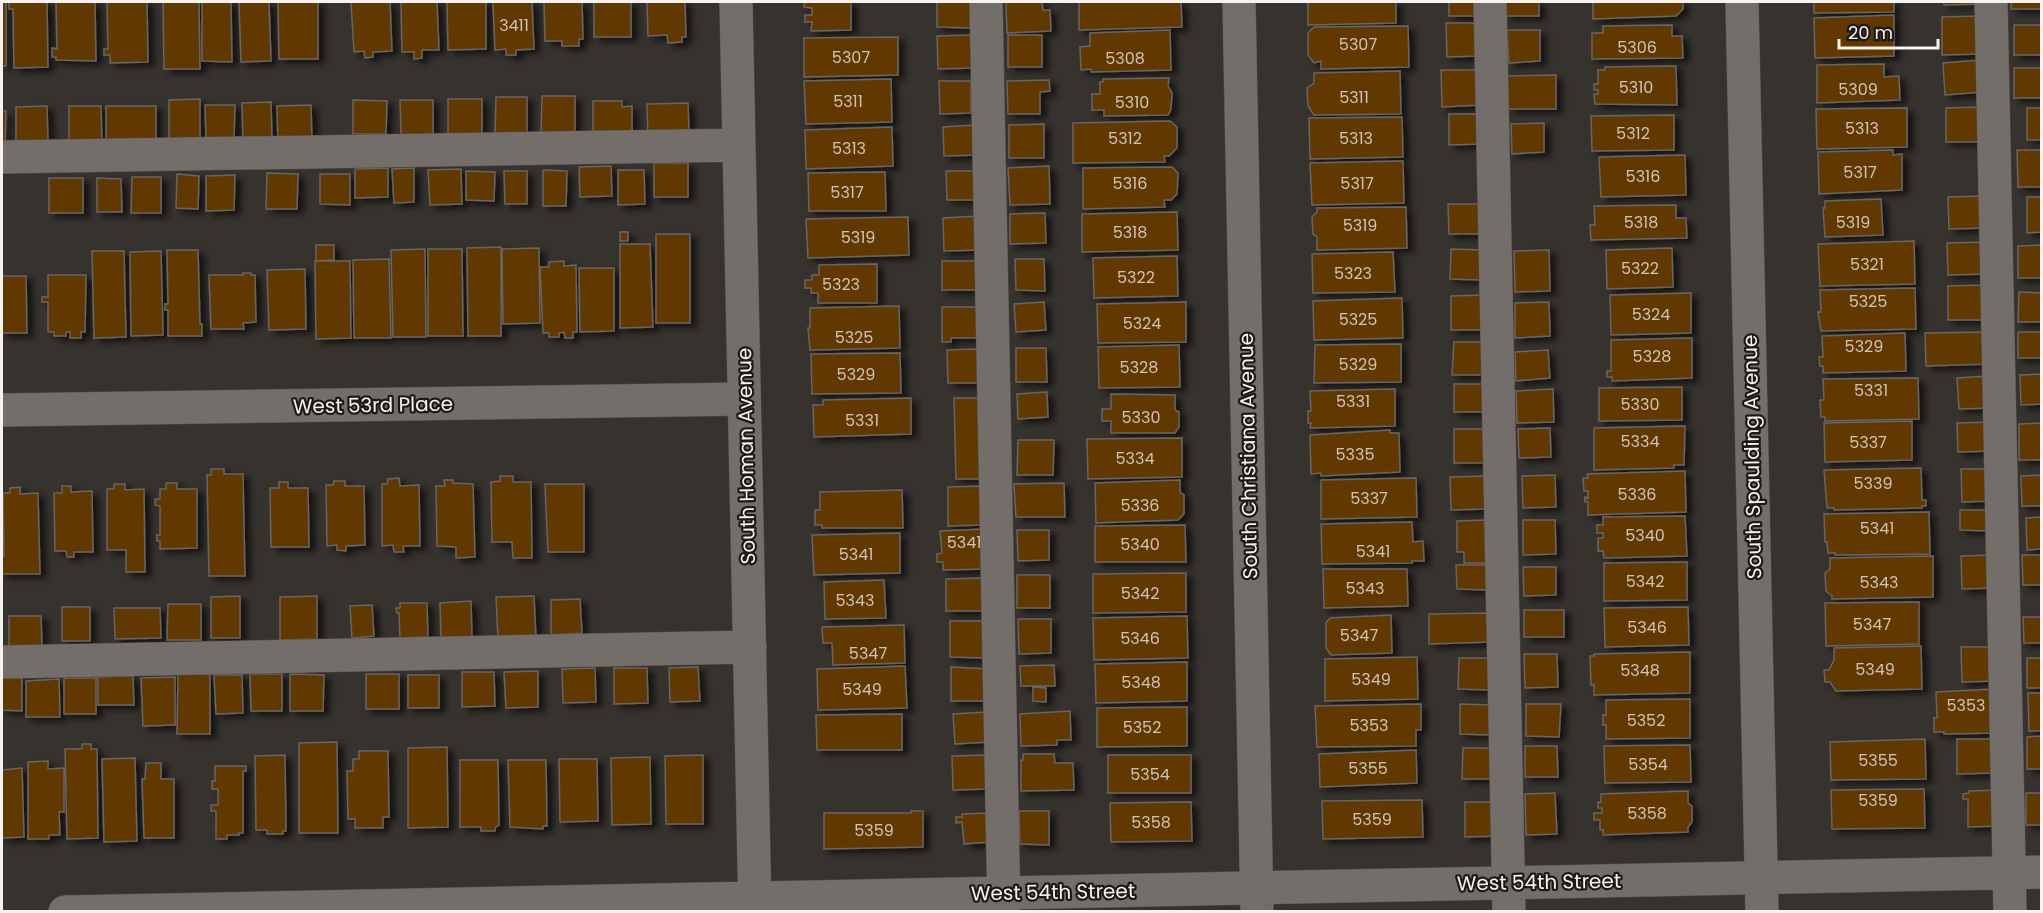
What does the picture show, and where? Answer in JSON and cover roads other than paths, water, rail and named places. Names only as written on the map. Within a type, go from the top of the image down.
[{"type":"street","name":"South Homan Avenue","points":[[736,2],[755,905]]},
{"type":"street","points":[[986,2],[1004,902]]},
{"type":"street","name":"South Christiana Avenue","points":[[1239,2],[1257,899]]},
{"type":"street","points":[[1490,2],[1509,897]]},
{"type":"street","name":"South Spaulding Avenue","points":[[1742,2],[1762,912]]},
{"type":"street","points":[[1991,2],[2010,912]]},
{"type":"street","points":[[2,157],[739,145]]},
{"type":"street","name":"West 53rd Place","points":[[2,410],[744,399]]},
{"type":"street","points":[[2,662],[750,647]]},
{"type":"street","name":"West 54th Street","points":[[65,912],[1509,897],[1761,878],[2042,872]]}]
